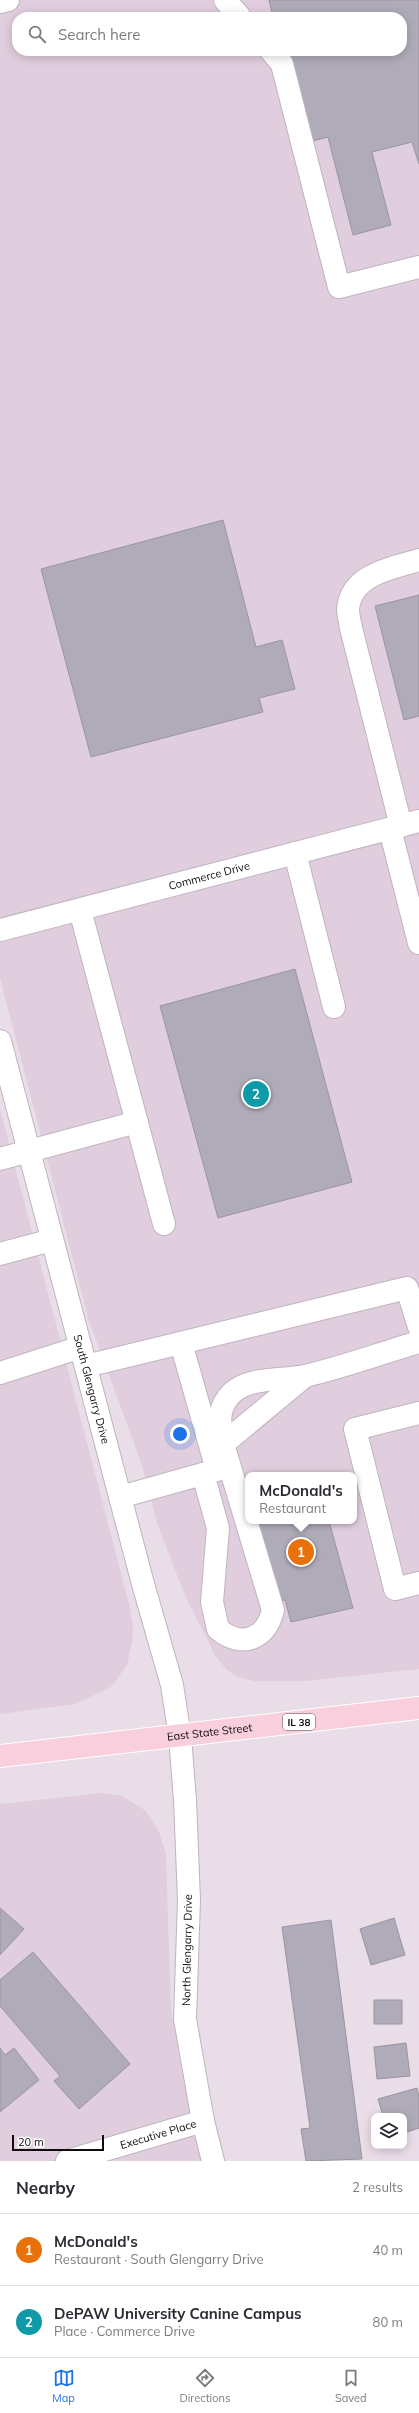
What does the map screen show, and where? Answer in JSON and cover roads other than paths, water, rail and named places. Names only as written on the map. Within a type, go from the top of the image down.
[{"type":"main road","name":"East State Street","points":[[0,1756],[180,1737],[419,1708]]},
{"type":"street","points":[[0,2],[8,0]]},
{"type":"street","points":[[225,0],[236,12]]},
{"type":"street","points":[[275,56],[282,64],[339,287],[419,267]]},
{"type":"street","points":[[419,560],[370,575],[357,588],[348,609],[351,628],[403,825],[419,944]]},
{"type":"street","name":"Commerce Drive","points":[[0,930],[403,825]]},
{"type":"street","points":[[295,853],[334,1008]]},
{"type":"street","points":[[80,910],[164,1224]]},
{"type":"street","name":"South Glengarry Drive","points":[[0,1042],[4,1069],[28,1151],[120,1497],[172,1685],[180,1737]]},
{"type":"street","points":[[0,1159],[137,1122]]},
{"type":"street","points":[[0,1254],[52,1240]]},
{"type":"street","points":[[0,1372],[83,1356],[181,1343],[407,1288],[419,1327]]},
{"type":"street","points":[[245,1517],[223,1444],[219,1417],[226,1400],[233,1393],[254,1383],[305,1376],[419,1342]]},
{"type":"street","points":[[120,1497],[217,1470],[181,1343]]},
{"type":"street","points":[[223,1444],[305,1376]]},
{"type":"street","points":[[419,1413],[355,1429],[395,1589],[419,1583]]},
{"type":"street","points":[[203,1474],[218,1528],[212,1602],[218,1629],[226,1636],[235,1639],[254,1638],[264,1631],[270,1621],[273,1610],[247,1524]]},
{"type":"street","name":"North Glengarry Drive","points":[[180,1737],[185,1800],[189,1900],[186,2019],[203,2121],[213,2161]]},
{"type":"street","name":"Executive Place","points":[[67,2161],[203,2121]]},
{"type":"place","name":"DePAW University Canine Campus","points":[[256,1094]]},
{"type":"place","name":"McDonald's","points":[[301,1552]]}]
